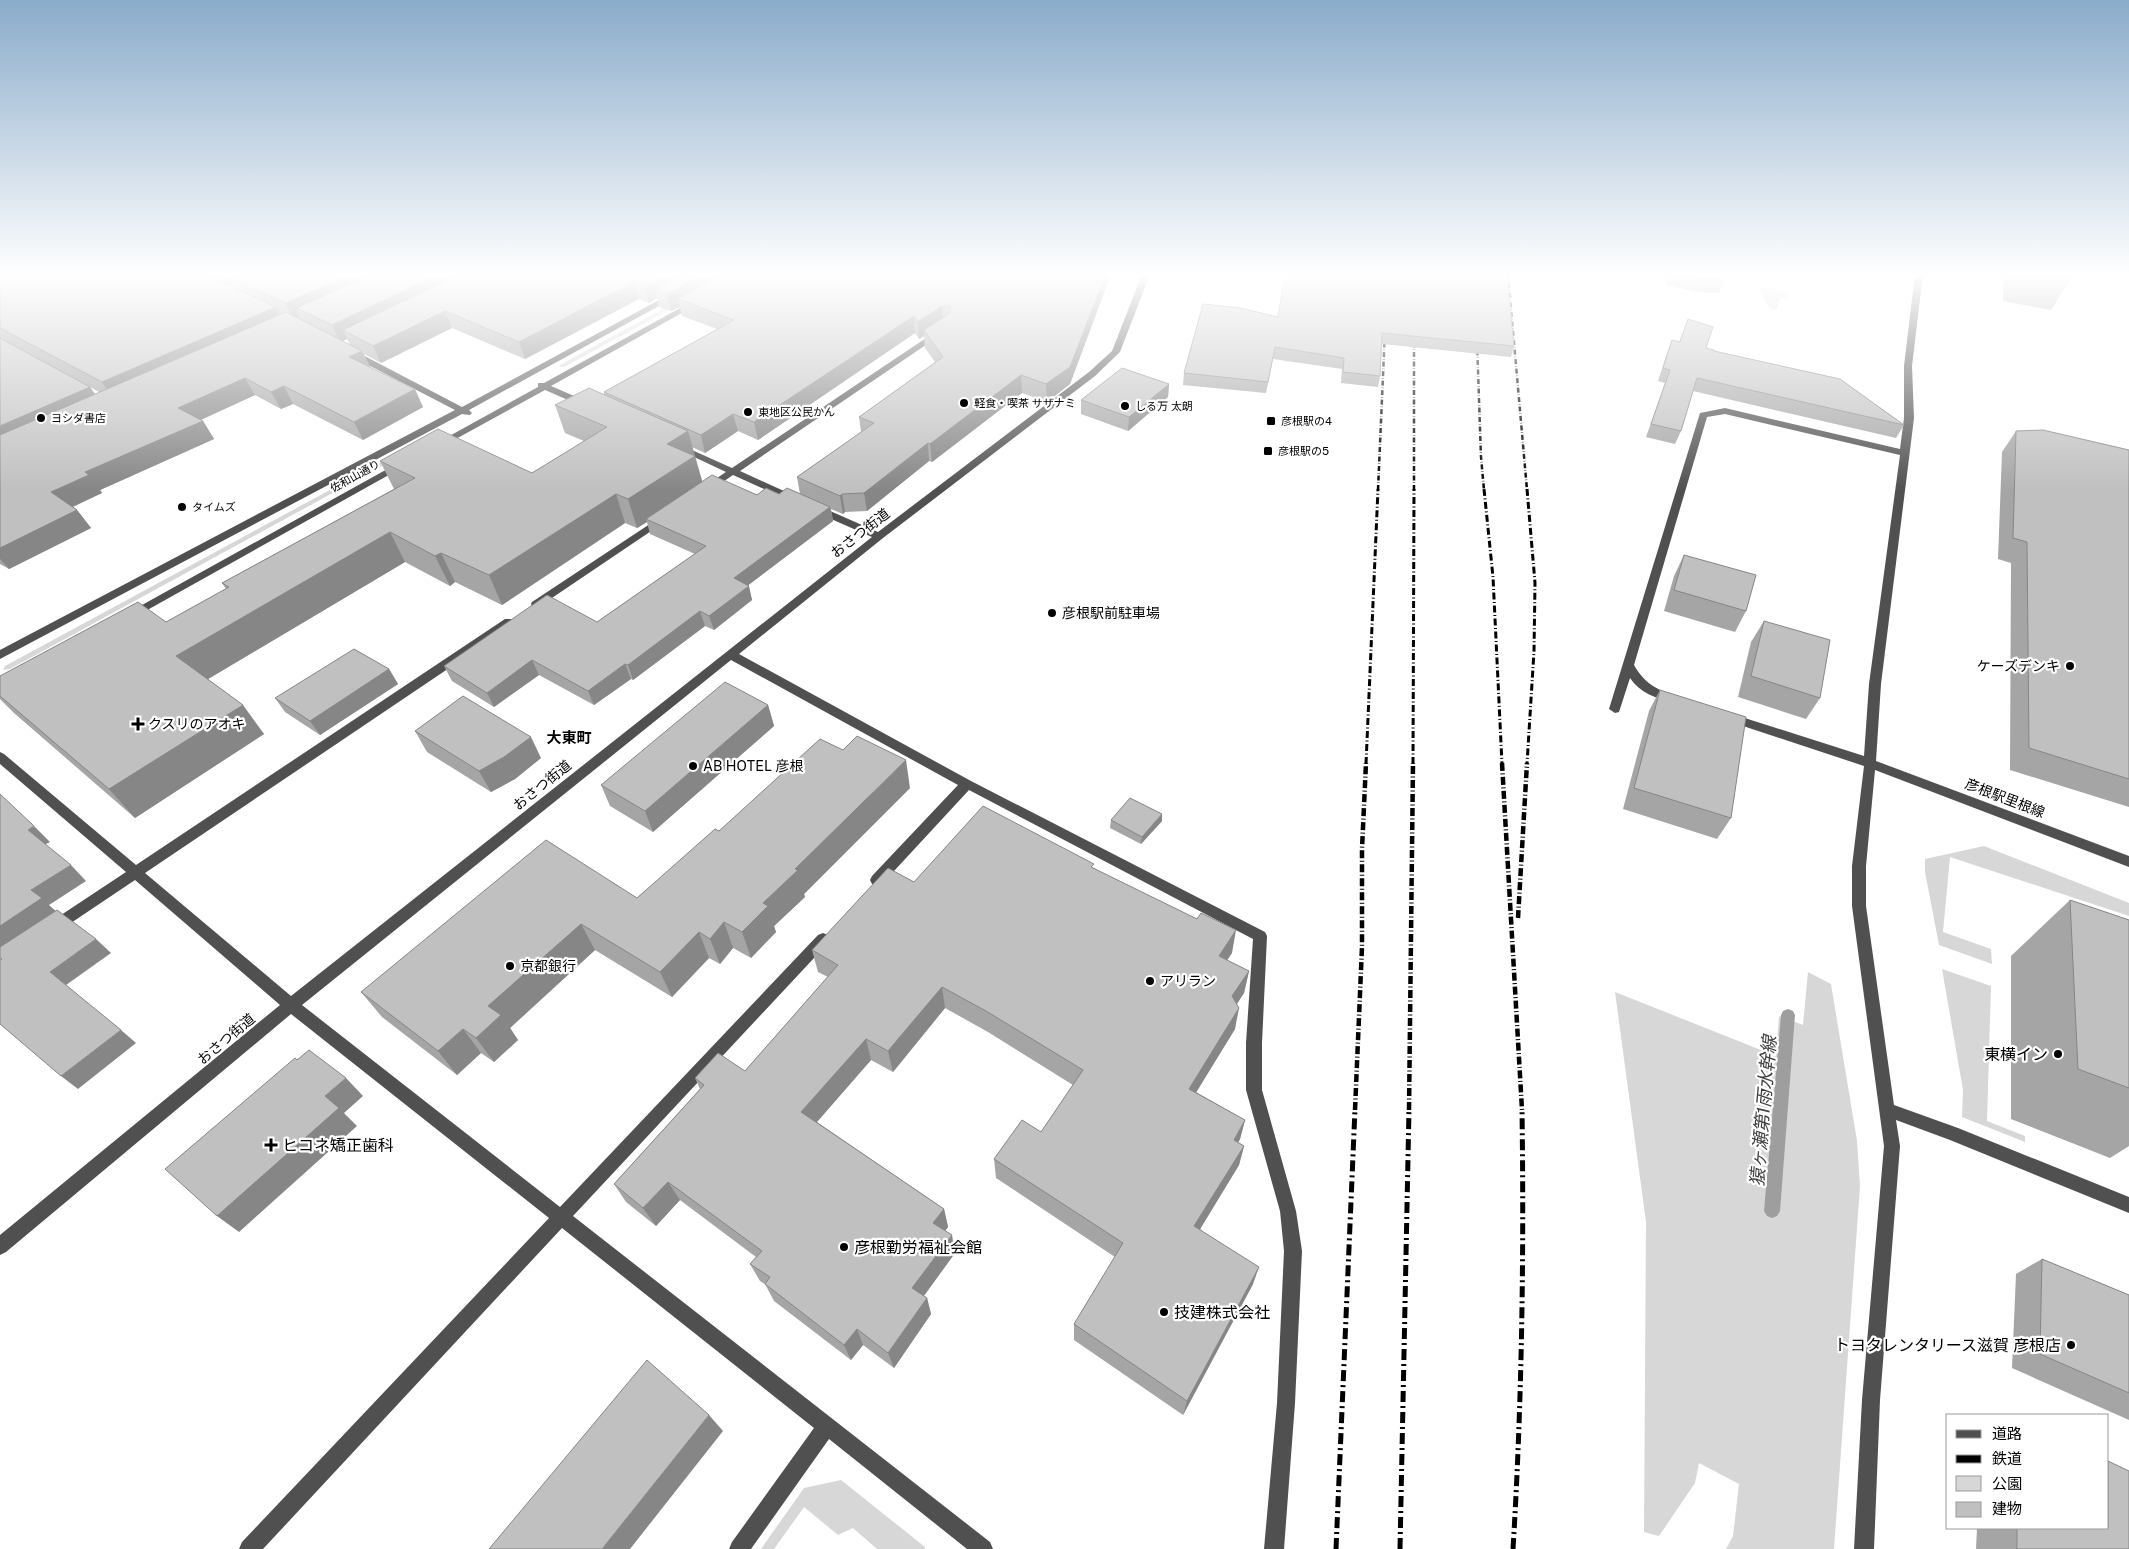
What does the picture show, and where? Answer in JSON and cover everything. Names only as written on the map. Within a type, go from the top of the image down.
[{"type":"street","name":"佐和山通り","points":[[0,655],[582,346]]},
{"type":"street","points":[[431,449],[618,346]]},
{"type":"street","points":[[696,496],[919,346]]},
{"type":"street","name":"おさつ街道","points":[[0,1246],[291,1004],[879,536],[1092,374],[1116,352],[1118,346]]},
{"type":"street","points":[[1864,1549],[1871,1400],[1892,1146],[1889,1110],[1859,906],[1859,866],[1870,763],[1875,684],[1910,409],[1907,384],[1911,346]]},
{"type":"street","points":[[348,351],[482,420]]},
{"type":"street","points":[[525,378],[597,410]]},
{"type":"street","points":[[1615,709],[1703,414],[1725,410],[1905,453]]},
{"type":"street","points":[[670,443],[879,536]]},
{"type":"street","name":"佐和山通り","points":[[121,619],[413,458]]},
{"type":"street","points":[[41,936],[672,513]]},
{"type":"street","points":[[730,654],[967,784],[1260,936],[1254,1043],[1254,1090],[1288,1210],[1293,1251],[1286,1402],[1274,1549]]},
{"type":"street","points":[[1628,664],[1635,680],[1652,693],[1682,702]]},
{"type":"street","name":"彦根駅里根線","points":[[1718,714],[1870,763],[2129,862]]},
{"type":"street","points":[[0,756],[291,1004],[983,1549]]},
{"type":"street","points":[[871,887],[967,784]]},
{"type":"street","points":[[249,1549],[831,930]]},
{"type":"street","points":[[1889,1110],[1952,1133],[2129,1205]]},
{"type":"street","points":[[739,1549],[827,1426]]},
{"type":"green space","points":[[594,346],[602,346],[564,367],[560,367],[560,365]]},
{"type":"green space","points":[[435,433],[439,435],[10,669],[3,670],[5,666]]},
{"type":"green space","points":[[1984,846],[2129,903],[2129,916],[1950,857],[1943,932],[1991,949],[1992,964],[1939,945],[1925,872],[1925,859]]},
{"type":"green space","points":[[1942,969],[1991,986],[1987,1121],[2025,1136],[2025,1142],[1962,1117],[1963,1090]]},
{"type":"green space","points":[[1808,972],[1831,984],[1857,1141],[1860,1186],[1834,1549],[1726,1549],[1733,1536],[1739,1484],[1699,1463],[1695,1483],[1659,1536],[1644,1532],[1646,1222],[1615,992],[1776,1056],[1779,1016],[1803,1025]]},
{"type":"green space","points":[[841,1480],[925,1547],[925,1549],[877,1549],[853,1528],[838,1535],[804,1507],[774,1549],[761,1549],[804,1488]]},
{"type":"building","points":[[0,346],[15,346],[90,387],[0,426]]},
{"type":"building","points":[[35,346],[185,346],[102,382]]},
{"type":"building","points":[[206,346],[353,346],[362,351],[349,357],[415,389],[354,422],[284,386],[271,392],[245,378],[178,408],[203,421],[85,472],[89,475],[51,492],[77,510],[0,548],[0,435]]},
{"type":"building","points":[[687,346],[868,346],[754,422],[733,414],[701,435],[604,392]]},
{"type":"building","points":[[935,346],[1078,346],[1070,367],[1046,384],[1021,375],[930,444],[928,443],[864,493],[842,494],[840,496],[797,477],[874,423],[859,417],[943,357]]},
{"type":"building","points":[[1191,346],[1381,346],[1380,376],[1343,372],[1344,358],[1275,347],[1268,382],[1184,373]]},
{"type":"building","points":[[1670,346],[1707,346],[1706,348],[1714,351],[1840,379],[1904,425],[1697,378],[1681,431],[1651,424],[1670,370],[1663,368]]},
{"type":"building","points":[[1122,368],[1169,384],[1129,417],[1081,400]]},
{"type":"building","points":[[589,388],[688,431],[667,444],[695,456],[628,499],[616,494],[489,575],[441,553],[435,556],[390,532],[176,656],[243,705],[109,789],[0,696],[0,676],[138,602],[166,622],[229,587],[222,583],[415,478],[380,461],[438,429],[532,473],[607,427],[555,405]]},
{"type":"building","name":"ケーズデンキ","points":[[2043,430],[2129,450],[2129,779],[2029,748],[2027,542],[2013,538],[2016,431]]},
{"type":"building","points":[[712,475],[757,495],[766,488],[779,494],[787,488],[830,507],[734,578],[749,586],[709,616],[700,611],[628,665],[625,664],[588,691],[532,660],[487,693],[444,666],[547,595],[597,622],[706,546],[646,519]]},
{"type":"building","points":[[1684,555],[1756,575],[1746,611],[1674,590]]},
{"type":"building","points":[[1764,621],[1830,640],[1820,698],[1751,676]]},
{"type":"building","points":[[354,649],[389,669],[310,721],[275,698]]},
{"type":"building","points":[[725,682],[768,705],[645,811],[601,785]]},
{"type":"building","points":[[1660,690],[1746,717],[1731,818],[1634,788]]},
{"type":"building","points":[[463,696],[531,737],[504,757],[479,771],[415,731]]},
{"type":"building","points":[[857,736],[906,760],[795,869],[798,870],[763,903],[768,906],[742,932],[724,922],[710,939],[699,932],[660,972],[581,924],[488,1006],[501,1015],[476,1038],[463,1029],[438,1051],[361,992],[546,840],[637,898],[715,829],[719,831],[820,739],[843,750]]},
{"type":"building","points":[[0,794],[34,826],[28,830],[71,865],[31,890],[42,898],[0,926]]},
{"type":"building","points":[[1130,798],[1162,814],[1142,837],[1111,820]]},
{"type":"building","points":[[983,806],[1094,864],[1091,867],[1197,919],[1201,913],[1236,930],[1219,956],[1249,971],[1232,996],[1239,1008],[1189,1089],[1245,1120],[1234,1140],[1244,1146],[1194,1226],[1259,1267],[1187,1401],[1074,1324],[1123,1243],[994,1159],[1022,1120],[1041,1132],[1083,1070],[986,1011],[942,987],[888,1051],[866,1039],[801,1112],[944,1209],[933,1223],[952,1235],[912,1288],[927,1298],[888,1353],[857,1329],[844,1345],[765,1284],[770,1277],[750,1264],[762,1251],[668,1182],[643,1208],[614,1184],[704,1085],[695,1078],[718,1053],[745,1071],[838,965],[812,950],[888,868],[914,882]]},
{"type":"building","points":[[2070,900],[2129,920],[2129,1088],[2078,1069]]},
{"type":"building","points":[[57,910],[96,939],[50,972],[121,1030],[61,1076],[0,1024],[0,960],[2,959],[0,958],[0,947]]},
{"type":"building","points":[[309,1050],[346,1078],[325,1096],[339,1108],[217,1216],[165,1169],[295,1058],[297,1060]]},
{"type":"building","points":[[2042,1259],[2129,1295],[2129,1393],[2040,1354]]},
{"type":"building","points":[[647,1360],[709,1415],[602,1549],[489,1549]]},
{"type":"building","points":[[2109,1461],[2129,1471],[2129,1549],[2017,1549],[2017,1529],[2109,1529]]},
{"type":"waterway","name":"猿ヶ瀬第1雨水幹線","points":[[1772,1211],[1788,1015]]},
{"type":"railway","points":[[1378,490],[1384,346]]},
{"type":"railway","points":[[1414,346],[1414,489]]},
{"type":"railway","points":[[1477,346],[1484,490]]},
{"type":"railway","points":[[1514,346],[1527,490]]},
{"type":"railway","points":[[1366,764],[1378,489]]},
{"type":"railway","points":[[1413,764],[1414,489]]},
{"type":"railway","points":[[1484,489],[1493,577],[1502,764]]},
{"type":"railway","points":[[1527,489],[1535,583],[1534,651],[1527,764]]},
{"type":"railway","points":[[1355,1110],[1362,947],[1362,849],[1366,763]]},
{"type":"railway","points":[[1409,1110],[1413,763]]},
{"type":"railway","points":[[1502,763],[1522,1110]]},
{"type":"railway","points":[[1518,918],[1527,763]]},
{"type":"railway","points":[[1336,1549],[1355,1109]]},
{"type":"railway","points":[[1400,1549],[1409,1109]]},
{"type":"railway","points":[[1513,1549],[1522,1329],[1522,1109]]},
{"type":"place","name":"軽食・喫茶 サザナミ","points":[[964,403]]},
{"type":"place","name":"しる万 太朗","points":[[1125,406]]},
{"type":"place","name":"東地区公民かん","points":[[748,412]]},
{"type":"place","name":"ヨシダ書店","points":[[41,418]]},
{"type":"place","name":"彦根駅の4","points":[[1271,421]]},
{"type":"place","name":"彦根駅の5","points":[[1268,451]]},
{"type":"place","name":"タイムズ","points":[[182,507]]},
{"type":"place","name":"彦根駅前駐車場","points":[[1052,613]]},
{"type":"place","name":"ケーズデンキ","points":[[2070,666]]},
{"type":"place","name":"クスリのアオキ","points":[[138,724]]},
{"type":"place","name":"AB HOTEL 彦根","points":[[693,766]]},
{"type":"place","name":"京都銀行","points":[[510,966]]},
{"type":"place","name":"アリラン","points":[[1150,981]]},
{"type":"place","name":"東横イン","points":[[2058,1054]]},
{"type":"place","name":"ヒコネ矯正歯科","points":[[271,1145]]},
{"type":"place","name":"彦根勤労福祉会館","points":[[844,1247]]},
{"type":"place","name":"技建株式会社","points":[[1164,1312]]},
{"type":"place","name":"トヨタレンタリース滋賀 彦根店","points":[[2071,1345]]},
{"type":"district","name":"大東町","points":[[569,737]]}]
